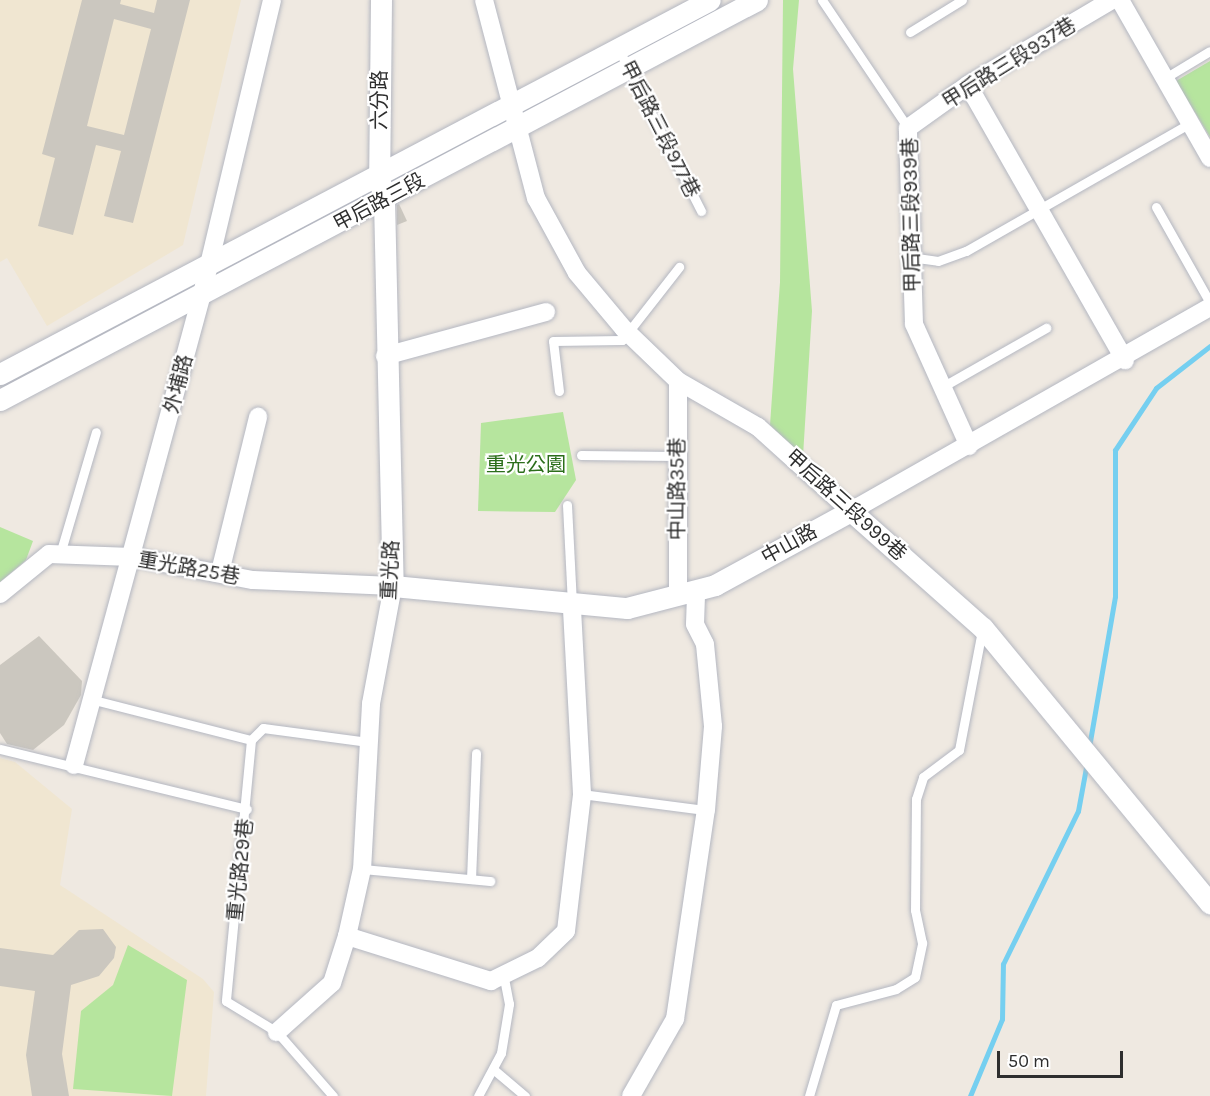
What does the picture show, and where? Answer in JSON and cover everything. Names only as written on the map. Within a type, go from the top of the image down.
[{"type":"street","name":"外埔路","points":[[74,765],[94,700],[202,294],[272,0]]},
{"type":"street","name":"六分路","points":[[381,0],[379,177],[384,200]]},
{"type":"street","name":"甲后路三段999巷","points":[[484,0],[507,105],[536,198],[577,273],[629,334],[678,381],[759,427],[983,628],[1210,903]]},
{"type":"street","name":"甲后路三段","points":[[0,400],[384,200],[516,128],[710,0]]},
{"type":"street","name":"甲后路三段","points":[[0,374],[210,260],[379,177],[507,105],[757,0]]},
{"type":"street","name":"甲后路三段937巷","points":[[908,128],[968,85],[1112,0]]},
{"type":"street","points":[[1120,0],[1209,153]]},
{"type":"street","points":[[968,85],[1125,360]]},
{"type":"street","name":"甲后路三段939巷","points":[[908,128],[910,257],[914,324],[969,446]]},
{"type":"street","name":"重光路","points":[[277,1032],[332,983],[347,936],[362,869],[368,742],[393,586],[385,356],[384,200]]},
{"type":"street","name":"中山路","points":[[393,586],[572,607],[627,608],[687,594],[851,511],[1125,360],[1210,305]]},
{"type":"street","points":[[385,356],[546,312]]},
{"type":"street","name":"中山路35巷","points":[[632,1096],[675,1019],[706,810],[713,726],[705,644],[695,624],[687,594],[676,456],[678,381]]},
{"type":"street","points":[[220,572],[258,417]]},
{"type":"street","name":"重光路25巷","points":[[0,594],[49,554],[132,557],[253,579],[393,586]]},
{"type":"street","points":[[347,936],[491,981],[504,978],[538,958],[566,931],[582,794],[572,607]]},
{"type":"lane","name":"甲后路三段939巷","points":[[822,0],[908,128]]},
{"type":"lane","points":[[910,32],[962,0]]},
{"type":"lane","points":[[1165,78],[1210,51]]},
{"type":"lane","name":"甲后路三段977巷","points":[[624,57],[701,211]]},
{"type":"lane","points":[[910,257],[938,261],[966,251],[1041,211],[1190,123]]},
{"type":"lane","points":[[1156,207],[1210,305]]},
{"type":"lane","points":[[559,391],[553,341],[622,340],[629,334],[679,267]]},
{"type":"lane","points":[[942,387],[1046,328]]},
{"type":"lane","points":[[60,554],[96,432]]},
{"type":"lane","points":[[581,455],[676,456]]},
{"type":"lane","points":[[567,505],[572,607]]},
{"type":"lane","points":[[809,1096],[836,1005],[896,989],[915,977],[922,943],[915,910],[916,799],[923,777],[959,750],[983,628]]},
{"type":"lane","points":[[94,700],[251,740],[263,728],[368,742]]},
{"type":"lane","name":"重光路29巷","points":[[251,740],[247,809],[226,1001],[277,1032]]},
{"type":"lane","points":[[0,749],[74,765],[247,809]]},
{"type":"lane","points":[[471,879],[476,753]]},
{"type":"lane","points":[[582,794],[706,810]]},
{"type":"lane","points":[[362,869],[490,881]]},
{"type":"lane","points":[[478,1096],[501,1053],[509,1004],[504,978]]},
{"type":"lane","points":[[277,1032],[333,1096]]},
{"type":"lane","points":[[493,1069],[525,1096]]},
{"type":"shaded area","points":[[0,0],[241,0],[183,245],[47,326],[7,258],[0,262]]},
{"type":"shaded area","points":[[0,758],[15,762],[72,809],[60,885],[203,979],[214,992],[206,1096],[0,1096]]},
{"type":"green space","points":[[783,0],[799,0],[793,69],[812,311],[803,456],[770,425],[780,282]]},
{"type":"green space","points":[[1210,61],[1210,137],[1176,81]]},
{"type":"green space","name":"重光公園","points":[[563,412],[576,480],[555,512],[478,511],[481,423]]},
{"type":"green space","points":[[0,527],[33,541],[26,560],[0,582]]},
{"type":"green space","points":[[128,945],[187,980],[172,1096],[73,1089],[81,1011],[113,985]]},
{"type":"building","points":[[82,0],[121,0],[120,4],[154,13],[157,0],[190,0],[133,223],[104,216],[121,151],[96,145],[73,235],[38,226],[55,158],[42,154]],"holes":[[[114,19],[151,29],[124,135],[87,126]]]},
{"type":"building","points":[[399,204],[407,221],[397,225],[397,205]]},
{"type":"building","points":[[39,636],[82,681],[81,695],[64,725],[33,750],[7,744],[0,733],[0,665]]},
{"type":"building","points":[[103,929],[116,947],[114,958],[99,976],[71,985],[62,1054],[69,1096],[32,1096],[26,1055],[35,991],[0,986],[0,948],[53,955],[79,930]]},
{"type":"waterway","points":[[1089,747],[1115,596],[1115,450],[1156,388],[1210,346]]},
{"type":"waterway","points":[[970,1096],[1002,1019],[1003,964],[1078,811],[1087,762]]}]
